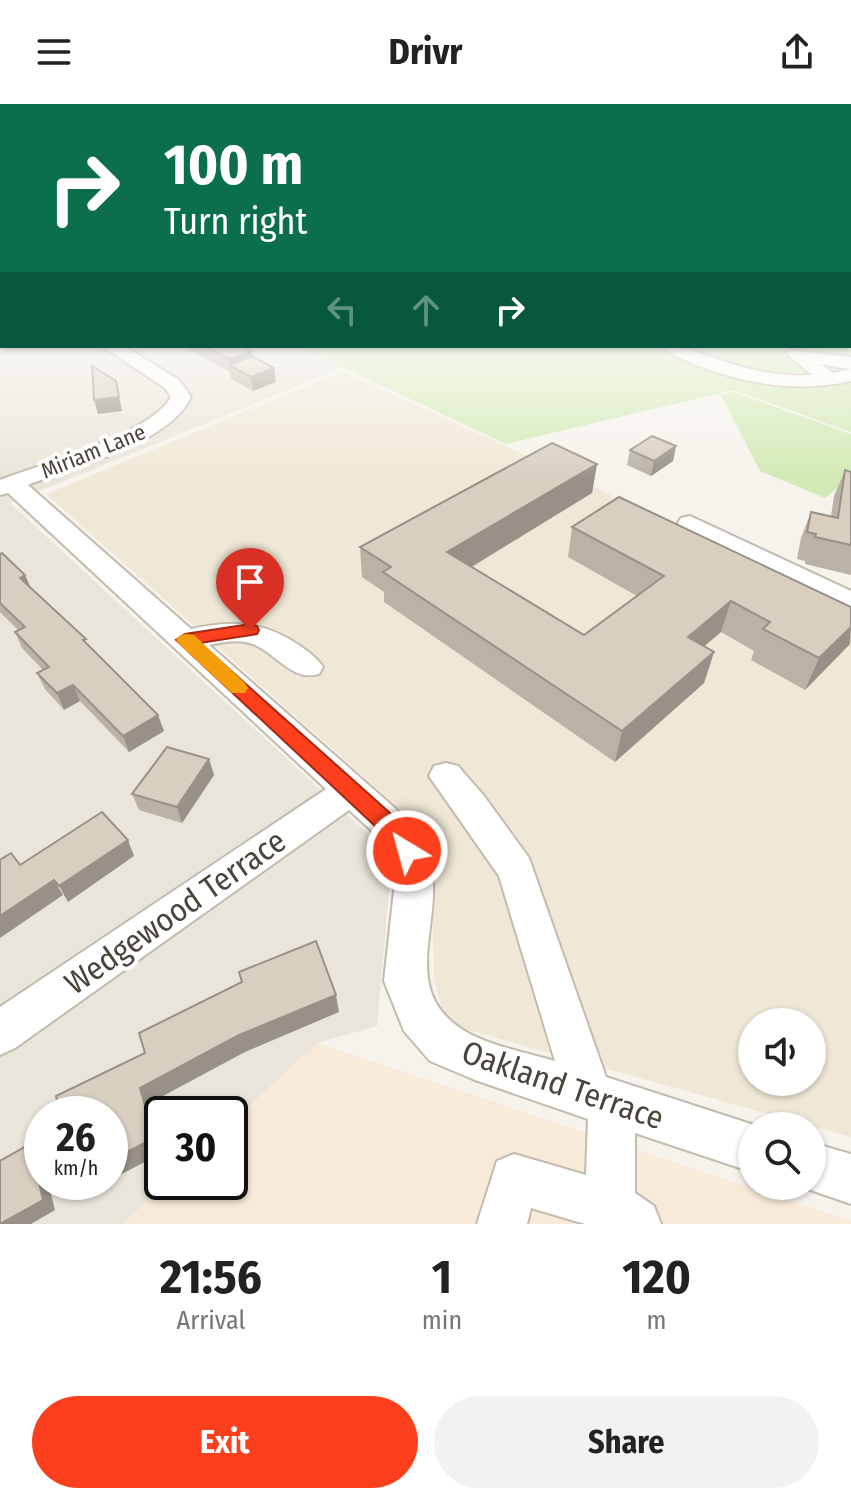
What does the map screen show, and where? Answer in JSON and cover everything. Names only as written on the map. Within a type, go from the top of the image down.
[{"type":"street","name":"Miriam Lane","points":[[6,486],[140,434],[162,422],[176,410],[181,397],[172,384],[160,376]]},
{"type":"street","points":[[757,376],[841,376]]},
{"type":"street","name":"Oakland Terrace","points":[[6,486],[185,640],[383,819],[407,851],[414,882],[405,981],[419,1016],[446,1045],[475,1058],[738,1144]]},
{"type":"street","points":[[690,523],[851,602]]},
{"type":"street","points":[[185,640],[250,630],[274,640],[308,667]]},
{"type":"street","points":[[446,776],[472,806],[516,870],[601,1100],[619,1218],[514,1178],[502,1224]]},
{"type":"street","name":"Wedgewood Terrace","points":[[0,1033],[351,790]]},
{"type":"street","points":[[826,1171],[851,1179]]},
{"type":"shaded area","points":[[0,376],[322,376],[10,503],[376,841],[389,889],[377,1026],[317,1043],[248,1107],[248,1096],[144,1096],[144,1200],[149,1200],[123,1224],[0,1224]]},
{"type":"shaded area","points":[[330,376],[354,376],[610,494],[614,502],[851,616],[851,1137],[826,1130],[826,1112],[761,1112],[457,1027],[442,1009],[434,979],[431,853],[412,820],[46,494]]},
{"type":"shaded area","points":[[317,1043],[738,1183],[738,1200],[788,1200],[851,1221],[851,1224],[123,1224],[149,1200],[248,1200],[248,1107]]},
{"type":"green space","points":[[362,376],[851,376],[851,432],[733,390],[506,444]]},
{"type":"green space","points":[[734,392],[851,434],[851,477],[825,498],[760,471],[721,395]]},
{"type":"building","points":[[93,376],[108,376],[116,381],[119,397],[94,400]]},
{"type":"building","points":[[652,436],[676,446],[654,461],[630,450]]},
{"type":"building","points":[[552,443],[597,464],[447,552],[584,635],[664,576],[572,527],[619,497],[851,607],[851,627],[819,658],[763,629],[770,622],[731,601],[688,637],[714,652],[622,731],[383,572],[391,567],[360,547]]},
{"type":"building","points":[[845,470],[851,472],[851,545],[815,537],[816,534],[807,532],[811,512],[838,518]]},
{"type":"building","points":[[2,553],[25,575],[20,578],[86,639],[83,640],[158,715],[123,736],[73,685],[57,693],[37,673],[49,667],[15,632],[25,627],[0,603]]},
{"type":"building","points":[[167,747],[209,759],[177,807],[132,794]]},
{"type":"building","points":[[102,812],[128,840],[59,886],[54,880],[0,916],[0,860],[11,853],[20,865]]},
{"type":"building","points":[[316,941],[336,995],[239,1035],[140,1088],[144,1102],[144,1143],[128,1152],[128,1096],[56,1096],[145,1053],[139,1033],[242,982],[239,972]]},
{"type":"building","points":[[24,1147],[24,1200],[43,1200],[0,1224],[0,1161]]},
{"type":"slow traffic","points":[[188,639],[185,640],[238,688]]},
{"type":"route","points":[[250,630],[213,633],[185,640],[383,819],[407,851]]}]
